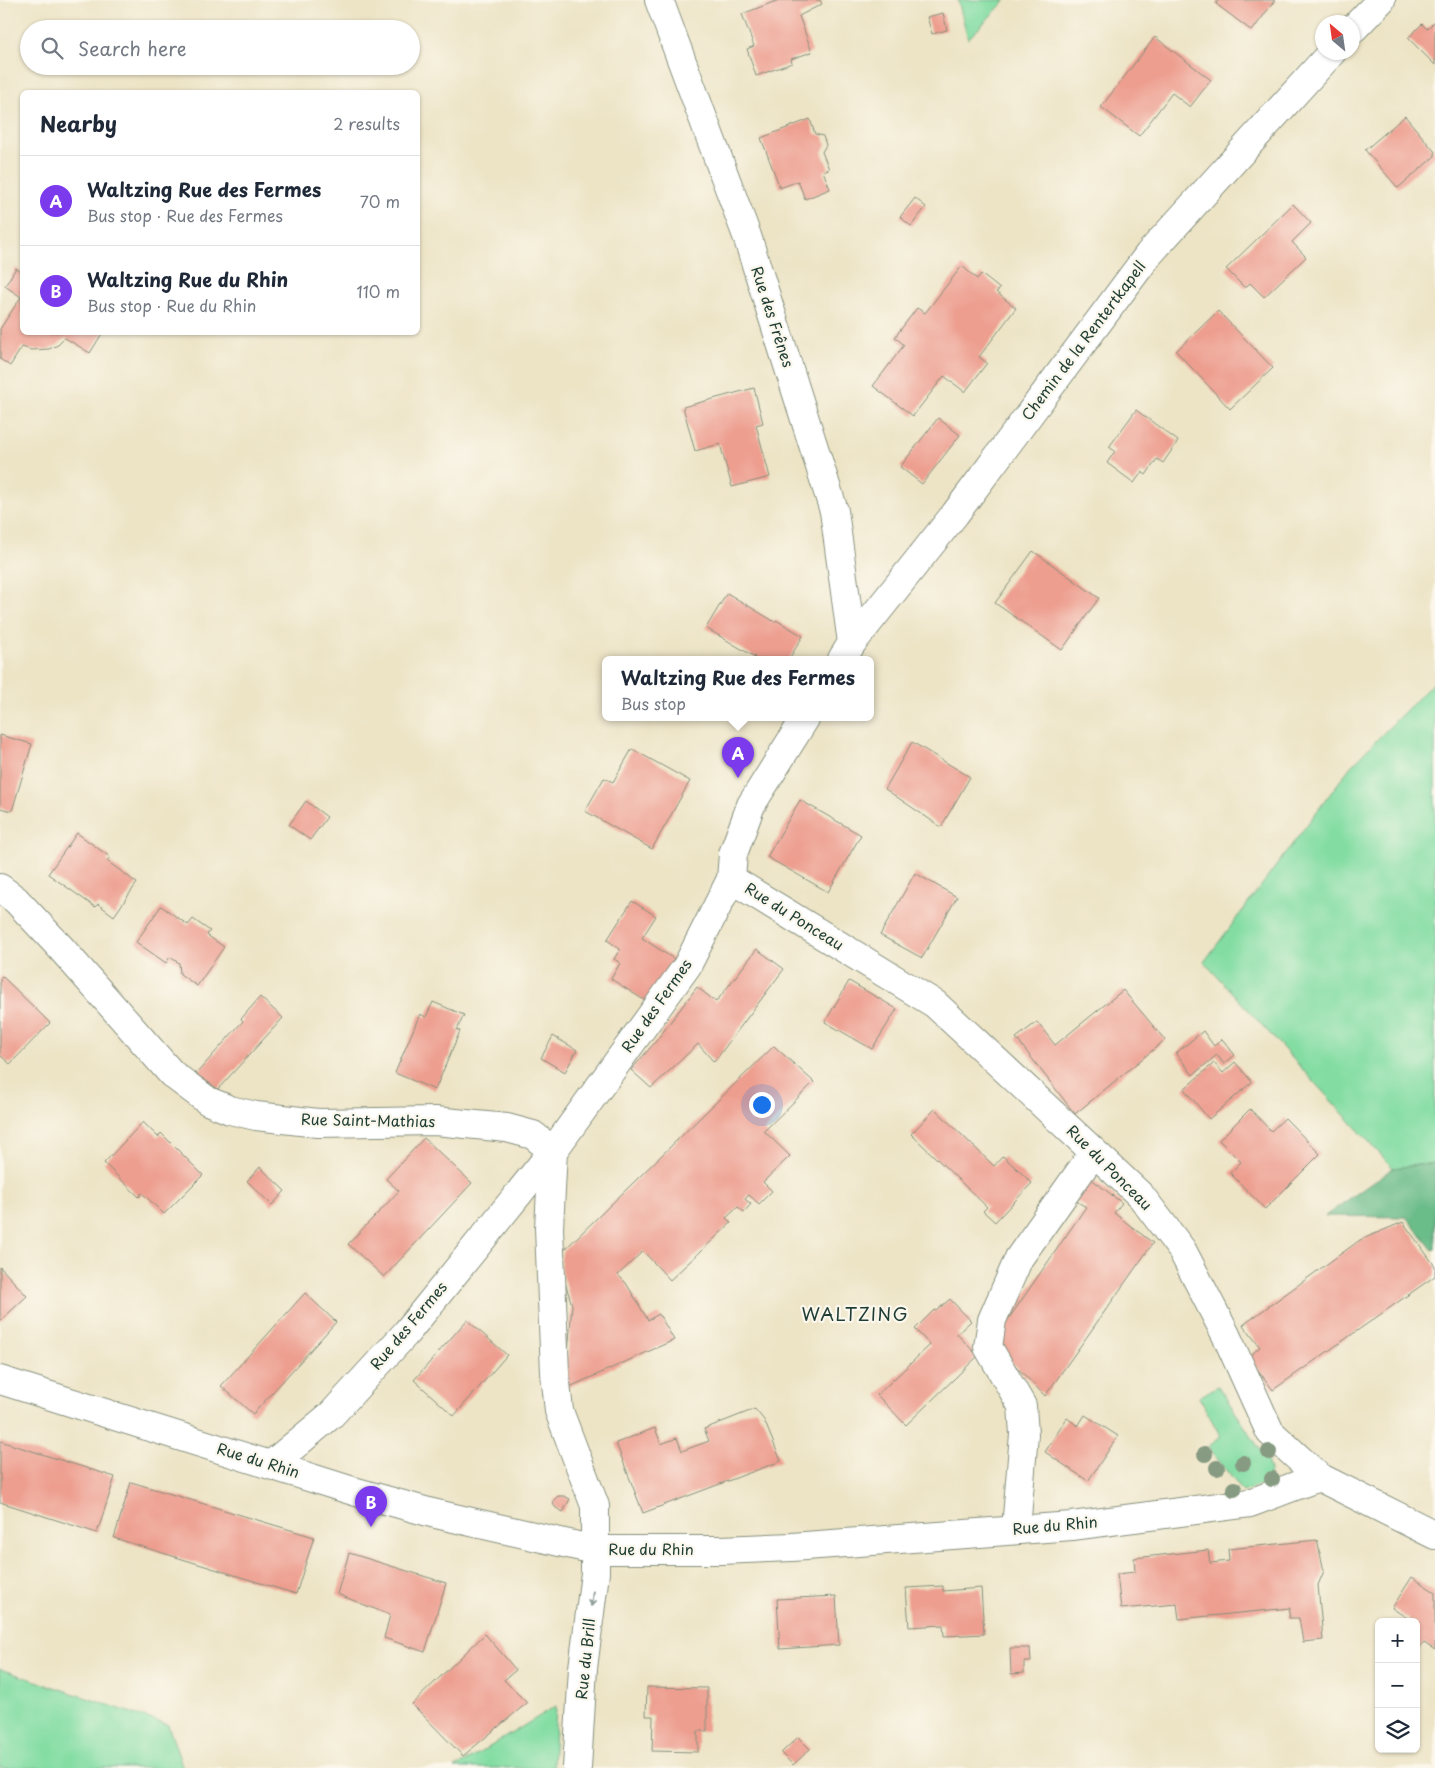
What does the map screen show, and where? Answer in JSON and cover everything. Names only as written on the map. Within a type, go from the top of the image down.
[{"type":"street","name":"Rue des Frênes","points":[[659,0],[746,236],[834,511],[847,651]]},
{"type":"street","points":[[1360,22],[1381,0]]},
{"type":"street","name":"Chemin de la Rentertkapell","points":[[847,651],[955,514],[1149,254],[1325,60]]},
{"type":"street","name":"Rue des Fermes","points":[[271,1465],[332,1414],[407,1332],[553,1151],[687,966],[731,878],[734,854],[752,805],[804,721]]},
{"type":"street","name":"Rue du Ponceau","points":[[731,878],[935,1004],[1094,1152],[1141,1196],[1182,1250],[1226,1336],[1270,1432],[1319,1477],[1435,1535]]},
{"type":"street","name":"Rue Saint-Mathias","points":[[0,888],[16,900],[60,946],[172,1074],[208,1101],[230,1110],[256,1116],[318,1123],[435,1121],[507,1128],[533,1135],[553,1151]]},
{"type":"street","points":[[553,1151],[549,1228],[555,1373],[559,1411],[595,1506],[595,1550]]},
{"type":"street","points":[[1016,1529],[1024,1434],[1022,1406],[988,1347],[992,1320],[1019,1258],[1094,1152]]},
{"type":"street","name":"Rue du Rhin","points":[[0,1380],[353,1491],[432,1513],[595,1550],[721,1550],[792,1547],[1072,1526],[1250,1503],[1319,1477]]},
{"type":"street","name":"Rue du Brill","points":[[577,1768],[583,1668],[595,1573],[595,1550]]},
{"type":"green space","points":[[958,0],[1006,0],[968,39]]},
{"type":"green space","points":[[1435,681],[1435,1163],[1393,1168],[1204,962],[1351,766]]},
{"type":"green space","points":[[1435,1163],[1435,1249],[1433,1250],[1406,1217],[1325,1216],[1393,1168]]},
{"type":"green space","points":[[1218,1386],[1267,1460],[1270,1471],[1267,1483],[1243,1492],[1208,1447],[1221,1437],[1199,1397]]},
{"type":"green space","points":[[0,1669],[168,1725],[183,1768],[0,1768]]},
{"type":"green space","points":[[556,1706],[553,1768],[455,1768]]},
{"type":"building","points":[[779,0],[820,0],[822,4],[799,16],[812,52],[791,59],[792,63],[756,76],[747,49],[754,46],[742,14]]},
{"type":"building","points":[[1218,0],[1275,0],[1252,31],[1216,4]]},
{"type":"building","points":[[943,13],[947,30],[932,34],[927,17]]},
{"type":"building","points":[[1435,21],[1435,65],[1408,38],[1422,24],[1427,29]]},
{"type":"building","points":[[1155,37],[1211,80],[1190,107],[1172,93],[1139,136],[1101,107]]},
{"type":"building","points":[[1405,116],[1435,152],[1435,156],[1398,188],[1365,150]]},
{"type":"building","points":[[810,119],[815,134],[823,136],[826,145],[822,152],[829,169],[823,171],[830,189],[805,199],[798,181],[780,188],[761,138]]},
{"type":"building","points":[[915,198],[926,207],[911,226],[900,217]]},
{"type":"building","points":[[1293,204],[1311,223],[1292,242],[1306,257],[1264,297],[1250,283],[1245,288],[1226,269]]},
{"type":"building","points":[[962,266],[977,279],[981,274],[1000,289],[996,292],[1016,308],[979,357],[987,363],[965,392],[944,376],[913,416],[873,386],[904,345],[895,337],[917,308],[925,313]]},
{"type":"building","points":[[16,268],[20,271],[20,296],[5,286]]},
{"type":"building","points":[[20,299],[20,335],[101,335],[90,353],[65,338],[58,345],[49,349],[31,350],[22,347],[10,366],[0,359],[0,329]]},
{"type":"building","points":[[1218,311],[1273,368],[1230,409],[1176,351]]},
{"type":"building","points":[[754,388],[763,423],[756,425],[770,477],[732,487],[720,444],[695,451],[683,407]]},
{"type":"building","points":[[1136,410],[1178,441],[1163,463],[1157,459],[1146,475],[1142,472],[1134,483],[1107,463],[1115,451],[1109,447]]},
{"type":"building","points":[[938,418],[960,435],[922,484],[900,467]]},
{"type":"building","points":[[1033,551],[1099,598],[1062,650],[995,603]]},
{"type":"building","points":[[727,593],[775,622],[776,620],[803,636],[791,656],[753,656],[706,628]]},
{"type":"building","points":[[0,735],[32,744],[12,811],[0,808]]},
{"type":"building","points":[[912,742],[970,777],[941,827],[885,789]]},
{"type":"building","points":[[632,749],[690,781],[652,849],[585,811],[604,778],[613,782]]},
{"type":"building","points":[[800,800],[861,835],[828,892],[767,857]]},
{"type":"building","points":[[306,801],[327,817],[310,840],[289,825]]},
{"type":"building","points":[[77,833],[110,857],[107,861],[137,883],[114,916],[98,904],[95,907],[48,874]]},
{"type":"building","points":[[915,873],[957,897],[922,958],[880,935]]},
{"type":"building","points":[[632,901],[656,916],[642,938],[674,959],[647,1002],[611,979],[620,963],[614,959],[620,949],[607,940]]},
{"type":"building","points":[[161,906],[188,925],[193,919],[210,931],[207,935],[224,947],[197,986],[180,974],[179,963],[170,957],[166,963],[136,942]]},
{"type":"building","points":[[757,949],[784,969],[714,1062],[698,1044],[651,1088],[631,1070],[656,1041],[697,987],[716,1002]]},
{"type":"building","points":[[2,976],[50,1023],[10,1064],[0,1055],[0,978]]},
{"type":"building","points":[[849,981],[897,1009],[872,1049],[825,1022]]},
{"type":"building","points":[[1123,990],[1165,1040],[1075,1114],[1016,1038],[1037,1022],[1055,1045]]},
{"type":"building","points":[[260,997],[283,1018],[218,1089],[196,1074],[243,1021],[241,1019]]},
{"type":"building","points":[[433,1002],[464,1015],[457,1030],[460,1031],[435,1090],[395,1073],[420,1014],[426,1017]]},
{"type":"building","points":[[1203,1031],[1214,1046],[1222,1039],[1235,1055],[1224,1064],[1217,1055],[1193,1075],[1176,1053]]},
{"type":"building","points":[[553,1036],[577,1050],[565,1072],[541,1058]]},
{"type":"building","points":[[774,1046],[814,1082],[764,1131],[790,1156],[763,1182],[772,1191],[759,1204],[749,1195],[745,1199],[751,1204],[744,1212],[738,1207],[726,1218],[731,1223],[670,1280],[643,1251],[618,1275],[626,1283],[648,1320],[659,1314],[674,1340],[565,1389],[572,1305],[560,1266],[562,1252]]},
{"type":"building","points":[[1235,1062],[1252,1082],[1209,1119],[1184,1089],[1214,1063],[1223,1073]]},
{"type":"building","points":[[935,1109],[994,1166],[1003,1156],[1032,1183],[995,1222],[983,1211],[987,1207],[911,1134]]},
{"type":"building","points":[[1250,1109],[1271,1131],[1285,1118],[1320,1154],[1265,1209],[1230,1173],[1241,1162],[1219,1140]]},
{"type":"building","points":[[143,1122],[158,1137],[161,1133],[203,1175],[164,1214],[142,1193],[139,1197],[104,1163]]},
{"type":"building","points":[[424,1138],[472,1183],[384,1277],[348,1244],[399,1191],[386,1179]]},
{"type":"building","points":[[260,1167],[285,1191],[272,1205],[247,1181]]},
{"type":"building","points":[[1089,1177],[1122,1203],[1114,1213],[1153,1243],[1045,1396],[1003,1353],[996,1337],[1086,1207],[1071,1198]]},
{"type":"building","points":[[1403,1222],[1435,1266],[1435,1276],[1273,1390],[1248,1357],[1260,1347],[1243,1325],[1360,1240]]},
{"type":"building","points":[[0,1267],[27,1296],[0,1321]]},
{"type":"building","points":[[305,1293],[336,1322],[253,1414],[221,1386]]},
{"type":"building","points":[[950,1299],[971,1321],[957,1334],[978,1356],[906,1425],[877,1395],[930,1345],[915,1329],[934,1310],[936,1311]]},
{"type":"building","points":[[467,1320],[507,1355],[454,1416],[414,1380]]},
{"type":"building","points":[[755,1409],[764,1420],[781,1461],[643,1513],[616,1443],[655,1428],[661,1444],[677,1438],[682,1451],[709,1441],[704,1429]]},
{"type":"building","points":[[1085,1415],[1118,1436],[1088,1481],[1045,1452],[1067,1418],[1078,1426]]},
{"type":"building","points":[[0,1441],[115,1477],[97,1533],[0,1502]]},
{"type":"building","points":[[131,1482],[314,1537],[296,1594],[114,1538]]},
{"type":"building","points":[[558,1496],[570,1499],[563,1512],[553,1504]]},
{"type":"building","points":[[1317,1540],[1324,1571],[1318,1585],[1323,1640],[1303,1642],[1299,1618],[1289,1618],[1290,1608],[1179,1619],[1177,1604],[1121,1609],[1117,1574],[1135,1572],[1134,1558],[1208,1550],[1210,1563],[1229,1561],[1228,1549]]},
{"type":"building","points":[[349,1553],[446,1583],[425,1652],[384,1638],[390,1615],[337,1594]]},
{"type":"building","points":[[1412,1577],[1435,1592],[1435,1650],[1424,1643],[1420,1648],[1420,1618],[1407,1618],[1392,1608]]},
{"type":"building","points":[[943,1586],[943,1591],[981,1588],[984,1634],[944,1636],[943,1625],[909,1627],[906,1588]]},
{"type":"building","points":[[836,1596],[839,1645],[780,1649],[777,1599]]},
{"type":"building","points":[[485,1634],[516,1670],[504,1680],[527,1703],[463,1756],[412,1704]]},
{"type":"building","points":[[1010,1648],[1030,1648],[1031,1662],[1024,1662],[1024,1673],[1011,1674]]},
{"type":"building","points":[[647,1687],[707,1688],[707,1731],[698,1731],[698,1752],[652,1751],[653,1716],[646,1716]]},
{"type":"building","points":[[798,1737],[810,1749],[793,1765],[781,1753]]},
{"type":"place","name":"Waltzing Rue des Fermes","points":[[738,778]]},
{"type":"place","name":"Waltzing Rue du Rhin","points":[[371,1527]]},
{"type":"district","name":"WALTZING","points":[[855,1315]]}]
